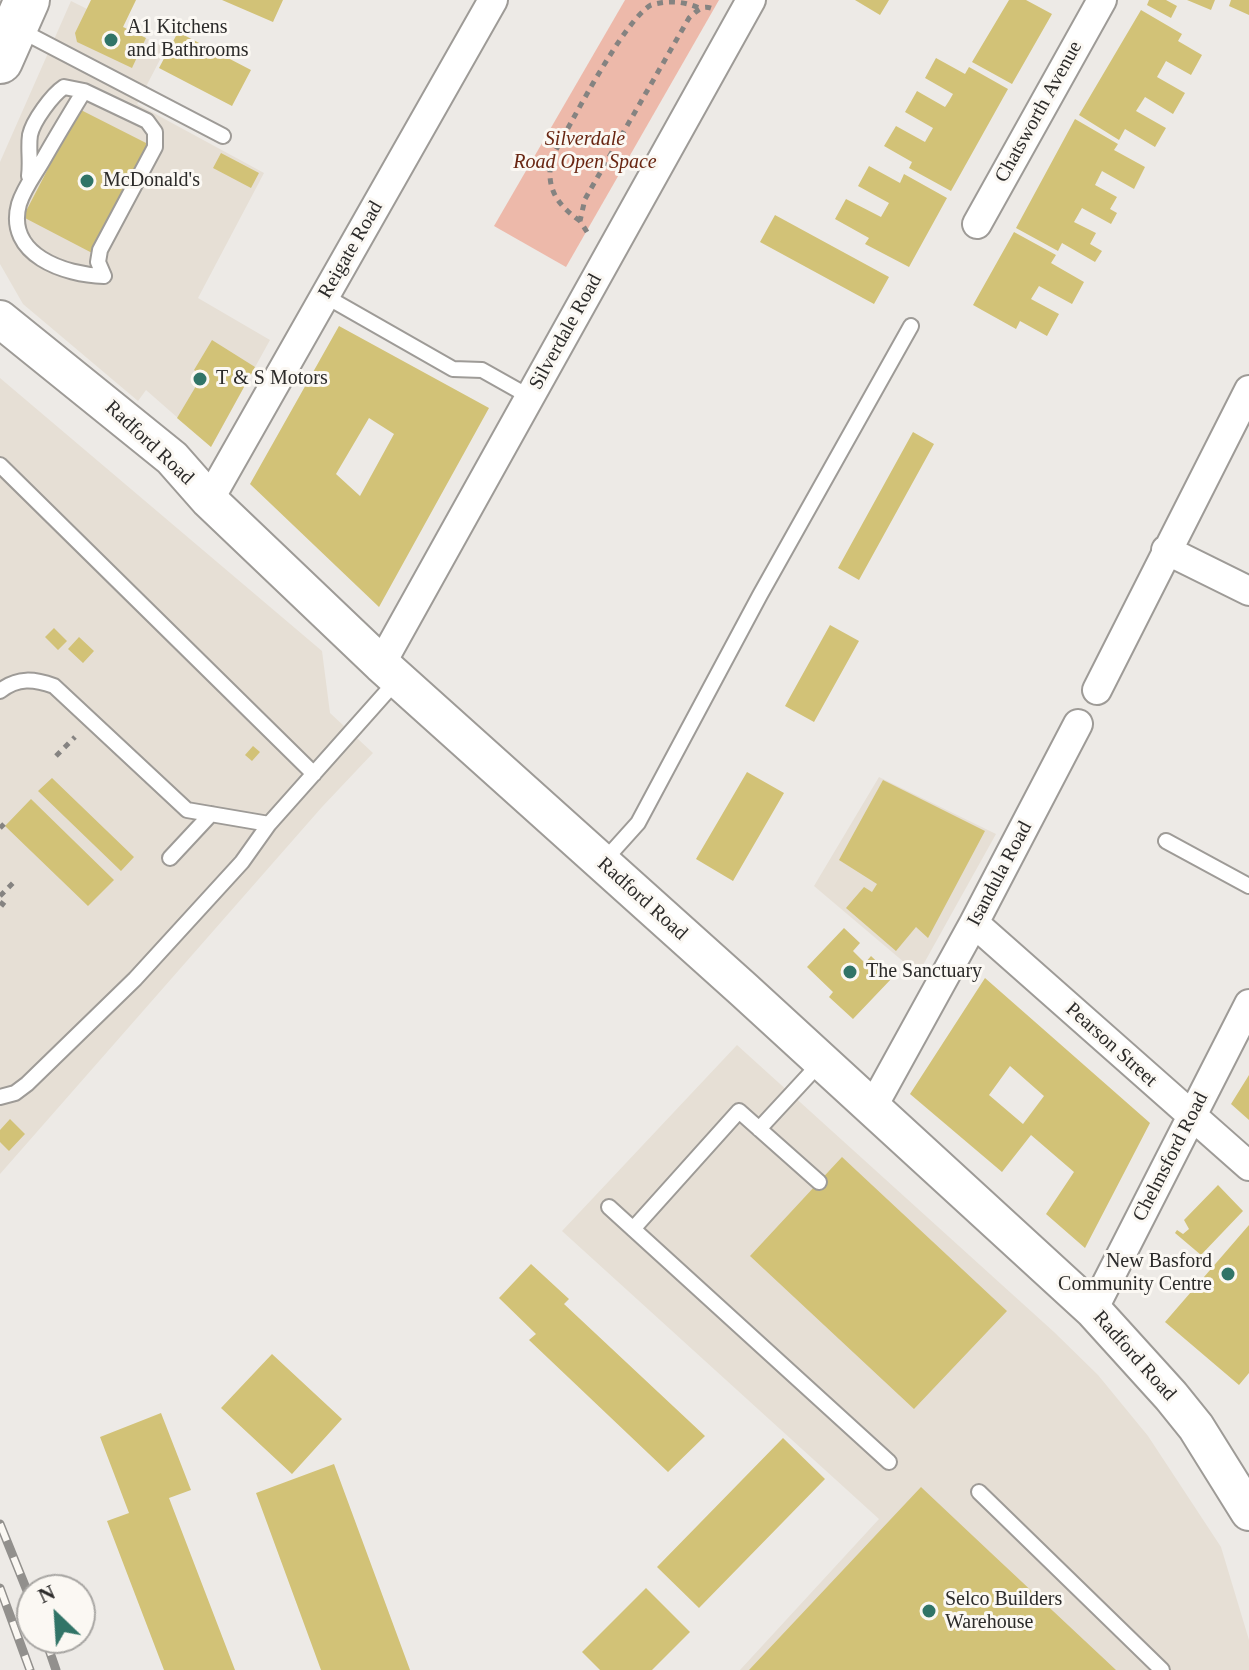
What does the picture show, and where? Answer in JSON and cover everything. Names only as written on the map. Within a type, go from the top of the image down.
[{"type":"street","name":"Reigate Road","points":[[209,500],[493,0]]},
{"type":"street","name":"Chatsworth Avenue","points":[[977,224],[1102,0]]},
{"type":"street","name":"Silverdale Road","points":[[390,671],[530,397],[745,11]]},
{"type":"street","name":"Radford Road","points":[[0,319],[172,458],[209,500],[390,671],[1093,1310],[1196,1427],[1249,1512]]},
{"type":"street","points":[[1097,690],[1249,390]]},
{"type":"street","points":[[1166,550],[1249,591]]},
{"type":"street","name":"Isandula Road","points":[[872,1108],[974,923],[1078,724]]},
{"type":"street","name":"Pearson Street","points":[[974,923],[1249,1166]]},
{"type":"street","name":"Chelmsford Road","points":[[1093,1310],[1249,1004]]},
{"type":"lane","points":[[14,30],[223,136]]},
{"type":"lane","points":[[64,87],[84,91],[147,121],[155,132],[155,147],[100,250],[98,262],[104,276],[82,275],[54,267],[28,248],[19,230],[17,216],[32,159],[30,134],[52,95],[64,87]]},
{"type":"lane","points":[[26,188],[84,91]]},
{"type":"lane","points":[[325,296],[453,369],[482,370],[530,397]]},
{"type":"lane","points":[[602,863],[638,823],[760,595],[911,326]]},
{"type":"lane","points":[[0,465],[314,774]]},
{"type":"lane","points":[[0,1097],[15,1093],[27,1084],[135,979],[242,862],[269,824],[314,774],[390,671]]},
{"type":"lane","points":[[0,691],[10,683],[33,679],[54,686],[187,810],[269,824]]},
{"type":"lane","points":[[170,858],[211,814]]},
{"type":"lane","points":[[1166,841],[1249,886]]},
{"type":"lane","points":[[759,1129],[821,1062]]},
{"type":"lane","points":[[633,1229],[739,1111],[819,1182]]},
{"type":"lane","points":[[609,1207],[889,1462]]},
{"type":"lane","points":[[979,1492],[1162,1670]]},
{"type":"path","points":[[613,249],[584,230],[580,221],[562,208],[553,195],[549,181],[552,157],[631,22],[654,4],[669,0],[699,8]]},
{"type":"path","points":[[580,221],[585,199],[689,18],[699,8],[708,6],[745,11]]},
{"type":"path","points":[[56,756],[78,735]]},
{"type":"path","points":[[2,901],[13,883]]},
{"type":"shaded area","points":[[71,1],[166,48],[137,104],[264,173],[198,298],[270,340],[211,447],[146,390],[138,401],[23,304],[0,264],[0,162]]},
{"type":"shaded area","points":[[0,378],[322,651],[330,713],[373,753],[0,1174]]},
{"type":"shaded area","points":[[879,777],[996,834],[918,974],[814,886]]},
{"type":"shaded area","points":[[737,1045],[1054,1332],[1098,1375],[1148,1436],[1221,1547],[1249,1640],[1249,1670],[740,1670],[879,1519],[562,1231]]},
{"type":"green space","name":"Silverdale Road Open Space","points":[[625,0],[719,0],[566,267],[494,226]]},
{"type":"building","name":"A1 Kitchens and Bathrooms","points":[[91,0],[136,0],[123,27],[146,38],[132,68],[77,42],[75,33]]},
{"type":"building","points":[[222,0],[283,0],[273,22]]},
{"type":"building","points":[[855,0],[889,0],[880,15]]},
{"type":"building","points":[[1009,0],[1026,0],[1052,14],[1012,84],[972,62]]},
{"type":"building","points":[[1149,0],[1166,0],[1177,6],[1171,18],[1147,5]]},
{"type":"building","points":[[1187,0],[1215,0],[1211,10]]},
{"type":"building","points":[[1231,0],[1249,0],[1249,15],[1229,6]]},
{"type":"building","points":[[1141,10],[1182,34],[1178,41],[1202,55],[1191,75],[1166,61],[1157,77],[1185,93],[1173,114],[1145,97],[1136,111],[1166,128],[1155,147],[1125,129],[1119,140],[1079,115]]},
{"type":"building","points":[[178,32],[251,70],[232,106],[159,68]]},
{"type":"building","points":[[936,58],[965,74],[969,67],[1008,89],[951,191],[909,168],[912,162],[884,146],[896,126],[925,142],[933,128],[905,112],[917,91],[945,107],[949,101],[953,94],[925,78]]},
{"type":"building","name":"McDonald's","points":[[79,109],[150,145],[94,254],[23,217]]},
{"type":"building","points":[[1075,119],[1118,144],[1114,150],[1145,167],[1134,189],[1102,171],[1095,185],[1117,197],[1110,209],[1117,213],[1111,224],[1082,208],[1074,222],[1096,233],[1090,244],[1102,251],[1095,262],[1062,243],[1058,251],[1016,228]]},
{"type":"building","points":[[221,153],[259,173],[251,188],[213,168]]},
{"type":"building","points":[[869,166],[900,183],[904,174],[947,198],[909,267],[865,244],[869,238],[835,219],[846,199],[881,217],[889,203],[858,186]]},
{"type":"building","points":[[775,215],[889,277],[874,304],[760,242]]},
{"type":"building","points":[[1014,232],[1056,255],[1051,263],[1084,282],[1072,304],[1039,286],[1031,299],[1059,314],[1047,336],[1020,321],[1016,329],[973,305]]},
{"type":"building","points":[[339,326],[489,408],[379,607],[250,484]],"holes":[[[369,418],[394,434],[360,496],[336,474]]]},
{"type":"building","points":[[212,340],[255,367],[211,447],[177,418],[202,376],[194,370]]},
{"type":"building","points":[[913,432],[934,444],[859,580],[838,568]]},
{"type":"building","points":[[830,625],[859,641],[814,722],[785,706]]},
{"type":"building","points":[[54,628],[67,641],[58,650],[45,637]]},
{"type":"building","points":[[79,637],[94,651],[83,663],[68,649]]},
{"type":"building","points":[[253,746],[260,752],[252,761],[245,755]]},
{"type":"building","points":[[747,772],[784,793],[733,881],[696,859]]},
{"type":"building","points":[[52,778],[134,857],[121,871],[38,791]]},
{"type":"building","points":[[883,780],[985,831],[928,938],[916,927],[896,951],[846,908],[864,887],[872,892],[877,884],[839,860]]},
{"type":"building","points":[[31,799],[114,880],[88,906],[5,826]]},
{"type":"building","name":"The Sanctuary","points":[[844,928],[860,943],[853,951],[865,963],[871,956],[893,977],[853,1019],[829,997],[833,992],[807,967]]},
{"type":"building","points":[[985,978],[1150,1123],[1085,1248],[1046,1214],[1074,1172],[1031,1135],[1002,1172],[910,1094]],"holes":[[[1010,1066],[1044,1096],[1023,1124],[989,1095]]]},
{"type":"building","points":[[1249,1075],[1249,1120],[1231,1104]]},
{"type":"building","points":[[10,1119],[25,1134],[9,1151],[0,1142],[0,1130]]},
{"type":"building","points":[[842,1157],[1007,1311],[914,1409],[750,1256]]},
{"type":"building","points":[[1218,1185],[1243,1211],[1201,1255],[1175,1233],[1177,1230],[1183,1234],[1189,1229],[1184,1220]]},
{"type":"building","name":"New Basford Community Centre","points":[[1249,1225],[1249,1373],[1239,1385],[1165,1322]]},
{"type":"building","points":[[531,1264],[569,1299],[564,1304],[705,1436],[668,1472],[529,1340],[536,1334],[499,1298]]},
{"type":"building","points":[[272,1354],[342,1419],[292,1474],[221,1408]]},
{"type":"building","points":[[161,1413],[191,1490],[169,1498],[235,1670],[164,1670],[107,1521],[129,1513],[100,1437]]},
{"type":"building","points":[[783,1438],[825,1479],[699,1608],[657,1567]]},
{"type":"building","points":[[334,1464],[410,1670],[321,1670],[256,1493]]},
{"type":"building","name":"Selco Builders Warehouse","points":[[921,1487],[990,1552],[1116,1670],[749,1670]]},
{"type":"building","points":[[646,1588],[690,1632],[652,1670],[600,1670],[582,1652]]},
{"type":"railway","points":[[0,1524],[20,1574]]},
{"type":"railway","points":[[0,1588],[30,1670]]},
{"type":"railway","points":[[50,1654],[56,1670]]},
{"type":"place","name":"A1 Kitchens and Bathrooms","points":[[111,40]]},
{"type":"place","name":"McDonald's","points":[[87,181]]},
{"type":"place","name":"T & S Motors","points":[[200,379]]},
{"type":"place","name":"The Sanctuary","points":[[850,972]]},
{"type":"place","name":"New Basford Community Centre","points":[[1228,1274]]},
{"type":"place","name":"Selco Builders Warehouse","points":[[929,1611]]}]
